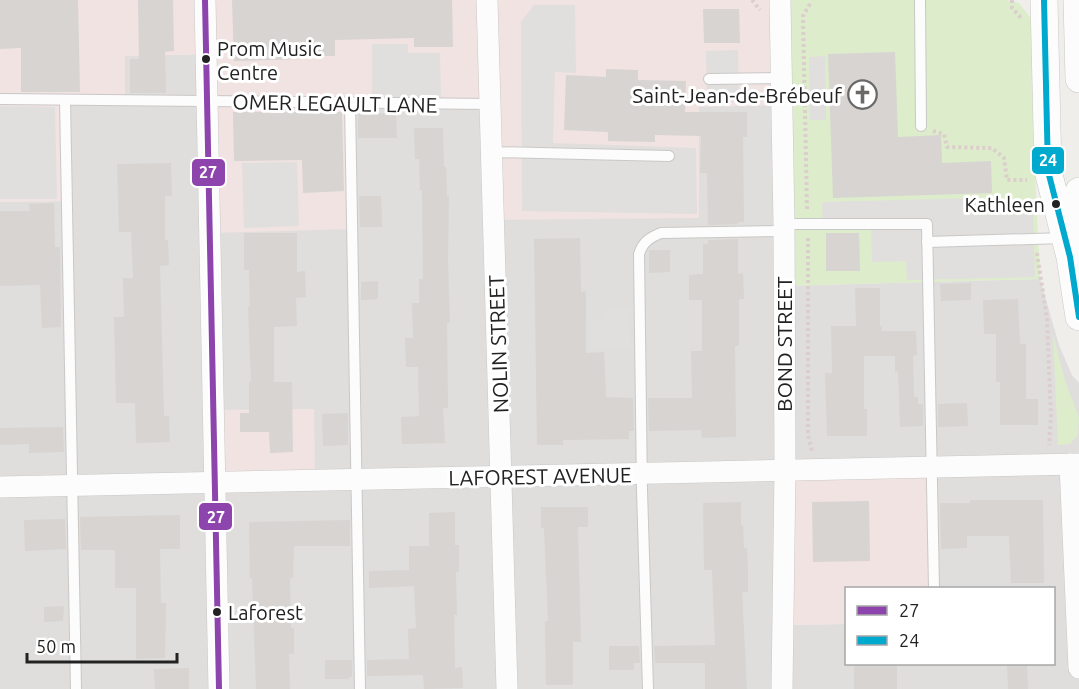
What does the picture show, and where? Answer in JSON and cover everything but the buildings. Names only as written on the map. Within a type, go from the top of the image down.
[{"type":"street","points":[[205,0],[219,689]]},
{"type":"street","name":"NOLIN STREET","points":[[487,0],[507,689]]},
{"type":"street","name":"BOND STREET","points":[[780,0],[783,78],[785,471],[782,689]]},
{"type":"street","points":[[1044,0],[1048,171],[1071,254],[1079,317]]},
{"type":"street","points":[[1077,0],[1079,79]]},
{"type":"street","points":[[1071,254],[1079,190]]},
{"type":"street","points":[[1075,464],[1079,668]]},
{"type":"street","name":"LAFOREST AVENUE","points":[[0,487],[1075,464]]},
{"type":"lane","points":[[920,0],[921,126]]},
{"type":"lane","points":[[709,79],[783,78]]},
{"type":"lane","name":"OMER LEGAULT LANE","points":[[0,99],[491,104]]},
{"type":"lane","points":[[65,100],[76,689]]},
{"type":"lane","points":[[350,104],[360,689]]},
{"type":"lane","points":[[492,152],[669,156]]},
{"type":"lane","points":[[648,689],[641,474],[639,254],[642,245],[661,233],[808,224],[927,224],[934,587]]},
{"type":"lane","points":[[927,242],[1071,254]]},
{"type":"path","points":[[811,2],[803,16],[808,224],[808,435],[812,448],[812,470]]},
{"type":"path","points":[[921,126],[944,134],[947,147],[992,148],[998,151],[1004,158],[1007,180],[1034,180]]},
{"type":"shaded area","points":[[0,0],[782,0],[781,105],[699,107],[699,218],[495,220],[492,106],[349,104],[351,229],[211,233],[208,54],[125,56],[125,99],[64,99],[66,201],[0,202]]},
{"type":"shaded area","points":[[534,5],[575,5],[576,73],[555,72],[553,143],[696,148],[697,214],[522,211],[521,22]]},
{"type":"shaded area","points":[[372,44],[408,44],[408,53],[440,53],[441,99],[372,99]]},
{"type":"shaded area","points":[[738,50],[739,102],[707,103],[706,51]]},
{"type":"shaded area","points":[[208,54],[349,104],[781,105],[783,286],[1040,279],[1059,345],[1072,375],[1079,383],[1079,689],[0,689],[0,202],[65,201],[64,98],[125,56]],"holes":[[[930,470],[933,587],[1055,587],[1055,665],[845,665],[845,624],[785,625]]]},
{"type":"shaded area","points":[[825,56],[826,120],[810,120],[809,57]]},
{"type":"shaded area","points":[[0,106],[55,107],[57,199],[0,199]]},
{"type":"shaded area","points":[[297,162],[299,226],[244,228],[242,163]]},
{"type":"shaded area","points":[[979,198],[980,215],[1033,214],[1035,277],[907,280],[906,261],[872,262],[871,226],[823,227],[822,202]]},
{"type":"shaded area","points":[[605,308],[629,308],[630,349],[590,349],[590,320],[605,319]]},
{"type":"shaded area","points":[[314,409],[315,479],[218,481],[216,410]]},
{"type":"shaded area","points":[[930,469],[933,587],[845,587],[845,624],[785,625],[785,472]]},
{"type":"green space","points":[[782,0],[1006,0],[1019,3],[1036,25],[1035,173],[1040,279],[783,286]]},
{"type":"green space","points":[[1053,335],[1066,384],[1079,417],[1078,435],[1070,444],[1058,445]]},
{"type":"transit line","name":"27","points":[[205,0],[219,689]]},
{"type":"transit line","name":"24","points":[[1044,0],[1048,171],[1070,257],[1079,317]]},
{"type":"place","name":"Prom Music Centre","points":[[206,59]]},
{"type":"place","name":"Saint-Jean-de-Brébeuf","points":[[863,95]]},
{"type":"place","name":"Kathleen","points":[[1056,204]]},
{"type":"place","name":"Laforest","points":[[217,612]]}]
